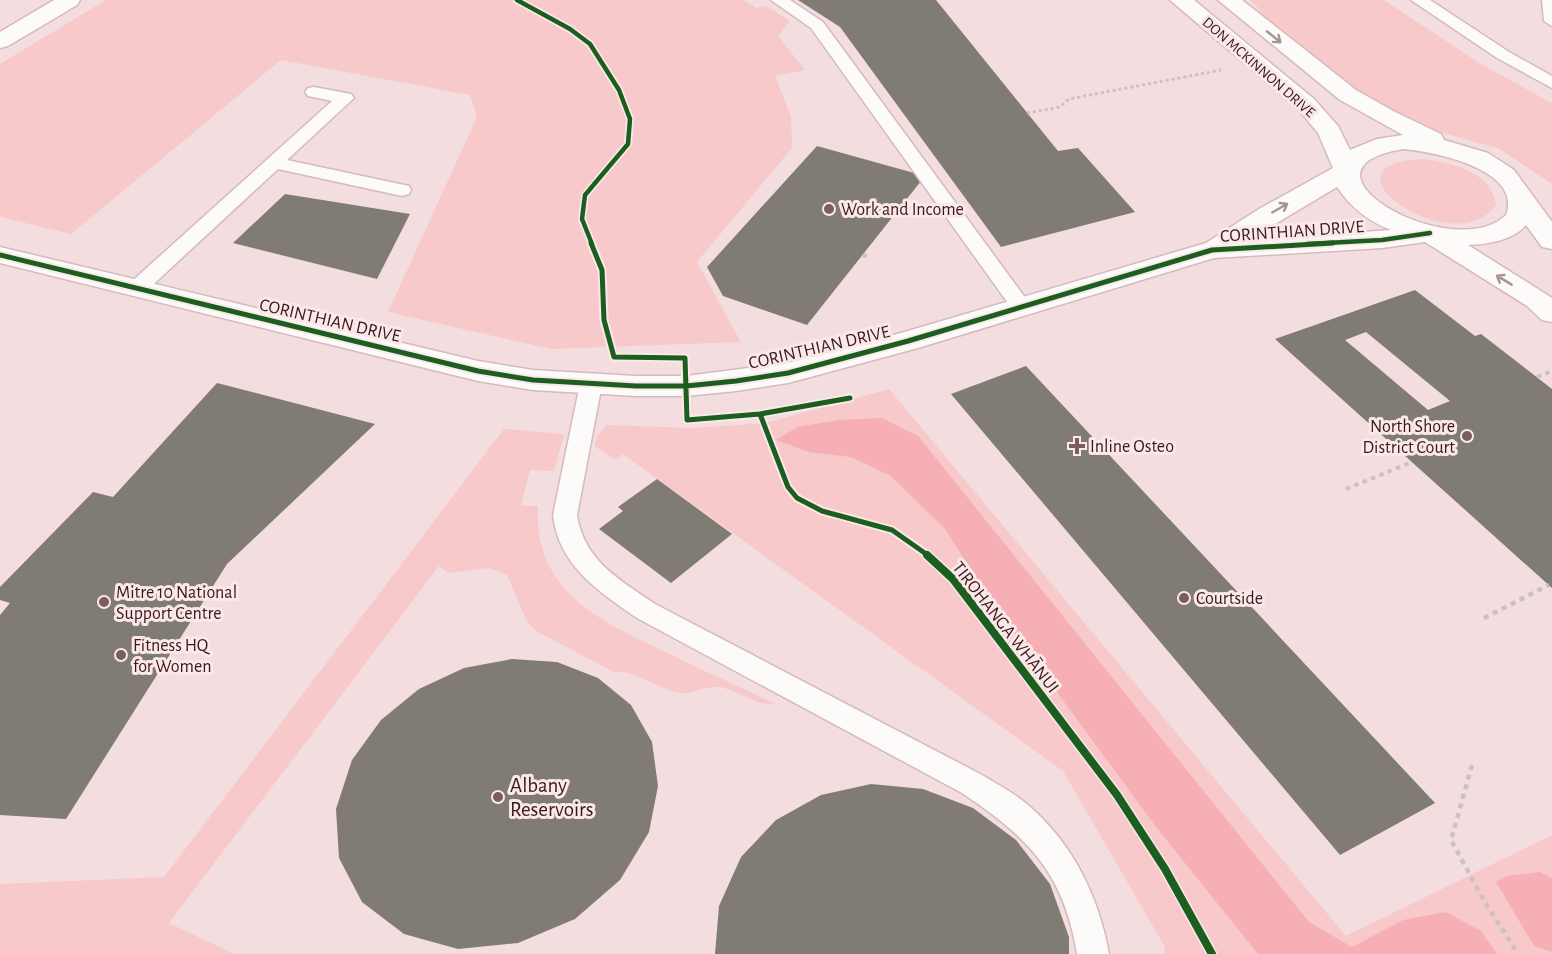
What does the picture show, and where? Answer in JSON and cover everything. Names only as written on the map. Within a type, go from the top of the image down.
[{"type":"street","points":[[0,41],[69,0]]},
{"type":"street","name":"DON MCKINNON DRIVE","points":[[1181,0],[1305,104],[1329,131],[1347,171],[1350,187],[1369,207],[1399,224],[1431,234]]},
{"type":"street","name":"DON MCKINNON DRIVE","points":[[1229,0],[1348,95],[1386,117],[1452,149]]},
{"type":"street","name":"CORINTHIAN DRIVE","points":[[1212,250],[1347,171],[1356,156],[1383,144],[1419,143],[1452,149]]},
{"type":"street","points":[[1452,149],[1485,162],[1509,180],[1552,241]]},
{"type":"street","points":[[1431,234],[1469,237],[1500,231],[1511,226],[1518,218],[1522,209],[1522,200]]},
{"type":"street","points":[[1431,234],[1537,300],[1552,313]]},
{"type":"street","name":"CORINTHIAN DRIVE","points":[[0,255],[478,371],[533,380],[686,386],[788,373],[1023,308],[1212,250],[1382,240],[1431,234]]},
{"type":"lane","points":[[780,0],[817,25],[1023,308]]},
{"type":"lane","points":[[1419,0],[1503,55],[1552,82]]},
{"type":"lane","points":[[1551,0],[1552,21]]},
{"type":"lane","points":[[137,288],[345,98],[314,92]]},
{"type":"lane","points":[[273,163],[402,190]]},
{"type":"lane","points":[[591,384],[565,515],[567,535],[575,551],[608,584],[646,611],[972,784],[1017,815],[1051,849],[1074,889],[1090,931],[1093,954]]},
{"type":"path","points":[[1027,113],[1060,107],[1069,99],[1225,70]]},
{"type":"path","points":[[1537,377],[1552,371]]},
{"type":"path","points":[[1346,489],[1412,462]]},
{"type":"path","points":[[1484,618],[1549,585]]},
{"type":"path","points":[[1472,765],[1451,840],[1483,899],[1518,954]]},
{"type":"shaded area","points":[[106,0],[743,0],[756,8],[766,6],[790,21],[778,36],[805,70],[775,76],[791,117],[792,148],[697,262],[741,342],[551,349],[388,312],[477,117],[470,95],[281,60],[71,234],[0,217],[0,64]]},
{"type":"shaded area","points":[[1250,0],[1384,0],[1479,63],[1552,103],[1552,184],[1498,148],[1443,133],[1402,117],[1367,97],[1265,19]]},
{"type":"shaded area","points":[[1424,159],[1446,163],[1479,177],[1487,184],[1496,205],[1476,220],[1451,223],[1425,217],[1401,206],[1385,191],[1381,176],[1392,165]]},
{"type":"shaded area","points":[[889,389],[1346,936],[1552,835],[1552,954],[1164,954],[1165,947],[1063,771],[623,454],[616,460],[594,446],[597,436],[607,425],[691,428],[766,423]]},
{"type":"shaded area","points":[[882,418],[918,436],[1309,922],[1352,947],[1403,920],[1446,912],[1481,931],[1497,954],[1258,954],[1156,827],[996,609],[945,529],[891,476],[850,457],[809,452],[776,440],[797,427],[839,420]]},
{"type":"shaded area","points":[[504,429],[564,434],[554,471],[530,470],[521,506],[538,506],[539,536],[547,561],[560,582],[576,600],[619,629],[776,704],[762,703],[718,687],[687,693],[674,692],[630,673],[614,672],[536,631],[527,622],[507,575],[489,568],[448,573],[439,566],[169,923],[234,954],[0,954],[0,884],[164,877]]},
{"type":"shaded area","points":[[1540,872],[1552,878],[1552,952],[1534,946],[1496,882],[1506,876]]},
{"type":"building","points":[[798,0],[936,0],[1058,151],[1078,148],[1135,212],[1001,247],[840,27]]},
{"type":"building","name":"Work and Income","points":[[817,146],[925,176],[807,325],[723,296],[707,267]]},
{"type":"building","points":[[285,194],[410,214],[377,279],[233,243]]},
{"type":"building","name":"North Shore District Court","points":[[1415,290],[1475,336],[1481,334],[1552,389],[1552,588],[1275,339]],"holes":[[[1366,332],[1450,401],[1428,410],[1345,340]]]},
{"type":"building","name":"Courtside","points":[[1026,366],[1435,803],[1340,855],[951,394]]},
{"type":"building","name":"Mitre 10 National Support Centre","points":[[217,383],[375,424],[227,564],[66,819],[0,815],[0,615],[10,603],[0,600],[0,587],[93,492],[113,497]]},
{"type":"building","points":[[657,479],[732,534],[671,583],[599,529],[623,511],[618,507]]},
{"type":"building","name":"Albany Reservoirs","points":[[512,659],[557,662],[598,678],[631,705],[652,742],[658,786],[649,832],[620,880],[575,919],[518,943],[458,949],[404,934],[362,902],[339,858],[336,809],[352,760],[381,720],[419,689],[464,668]]},
{"type":"building","points":[[871,784],[923,789],[973,808],[1016,840],[1050,884],[1069,937],[1069,954],[715,954],[719,906],[741,857],[776,820],[821,795]]},
{"type":"cycle path","name":"TIROHANGA WHĀNUI","points":[[517,0],[570,29],[590,44],[619,90],[630,119],[628,144],[585,195],[582,219],[602,270],[604,320],[614,357],[685,358],[687,420],[760,414],[788,487],[797,498],[822,511],[892,530],[917,546],[953,579],[1117,795],[1165,869],[1212,954]]},
{"type":"cycle path","points":[[0,255],[478,371],[533,380],[636,386],[686,386],[788,373],[908,341],[1212,250],[1382,240],[1430,233]]},
{"type":"cycle path","points":[[760,414],[850,398]]},
{"type":"place","name":"Work and Income","points":[[829,209]]},
{"type":"place","name":"North Shore District Court","points":[[1467,436]]},
{"type":"place","name":"Inline Osteo","points":[[1077,446]]},
{"type":"place","name":"Courtside","points":[[1184,598]]},
{"type":"place","name":"Mitre 10 National Support Centre","points":[[104,602]]},
{"type":"place","name":"Fitness HQ for Women","points":[[121,655]]},
{"type":"place","name":"Albany Reservoirs","points":[[498,797]]}]
